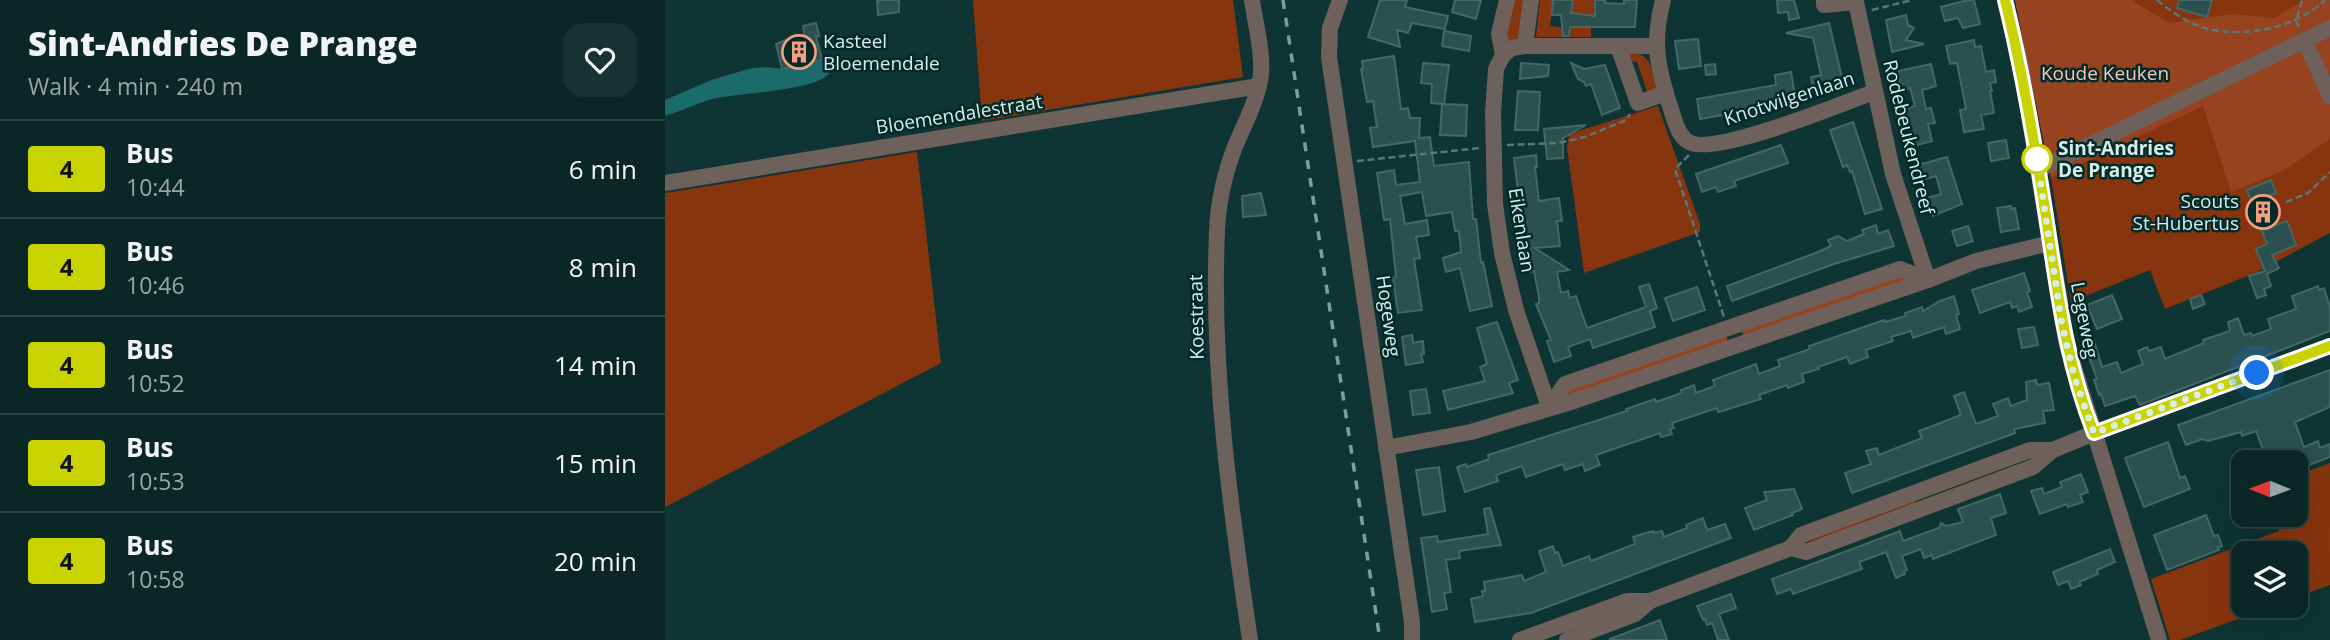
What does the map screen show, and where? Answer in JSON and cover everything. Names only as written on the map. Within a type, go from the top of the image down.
[{"type":"street","name":"Koestraat","points":[[1250,640],[1220,397],[1216,286],[1219,206],[1224,181],[1259,86],[1260,54],[1252,0]]},
{"type":"street","name":"Hogeweg","points":[[1340,0],[1330,28],[1329,49],[1412,622],[1412,640]]},
{"type":"street","name":"Eikenlaan","points":[[1507,0],[1499,33],[1503,55],[1496,69],[1492,133],[1496,215],[1516,310],[1549,407]]},
{"type":"street","points":[[1525,46],[1531,0]]},
{"type":"street","points":[[1664,0],[1658,22],[1656,46],[1659,71],[1682,135],[1693,144]]},
{"type":"street","points":[[1823,0],[1824,5],[1856,5]]},
{"type":"street","name":"Legeweg","points":[[2005,0],[2021,66],[2067,345],[2159,640]]},
{"type":"street","name":"Rodebeukendreef","points":[[1856,5],[1897,191],[1928,280]]},
{"type":"street","points":[[2038,170],[2330,28]]},
{"type":"street","points":[[2305,40],[2330,96]]},
{"type":"street","points":[[1503,55],[1512,48],[1525,46],[1656,46]]},
{"type":"street","points":[[1618,46],[1637,103],[1666,93]]},
{"type":"street","name":"Bloemendalestraat","points":[[665,183],[1259,86]]},
{"type":"street","name":"Knotwilgenlaan","points":[[1693,144],[1711,144],[1747,136],[1874,92]]},
{"type":"street","points":[[1386,448],[1471,432],[1574,401],[1998,255],[2050,243]]},
{"type":"street","points":[[1549,407],[1565,384],[1900,269],[1928,280]]},
{"type":"street","points":[[1732,327],[1738,345]]},
{"type":"street","points":[[1791,548],[1806,552],[2033,467],[2053,450],[2094,433],[2330,346]]},
{"type":"street","points":[[1520,640],[1550,635],[1627,601],[1650,601],[1791,548],[1801,535],[2030,450],[2053,450]]},
{"type":"street","points":[[1918,491],[1925,507]]},
{"type":"street","points":[[1567,640],[1636,614],[1650,601]]},
{"type":"path","points":[[1856,5],[1912,0]]},
{"type":"path","points":[[2157,0],[2190,22],[2212,30],[2235,32],[2296,20],[2325,0]]},
{"type":"path","points":[[2296,20],[2302,0]]},
{"type":"path","points":[[1693,144],[1685,162],[1675,169],[1726,324],[1732,327]]},
{"type":"path","points":[[2286,202],[2308,193],[2330,172]]},
{"type":"green space","points":[[973,0],[1233,0],[1243,77],[982,121]]},
{"type":"green space","points":[[1513,0],[1526,0],[1521,35],[1518,40],[1511,42],[1507,39],[1507,20]]},
{"type":"green space","points":[[1540,0],[1553,0],[1550,26],[1568,28],[1573,0],[1594,0],[1594,16],[1584,27],[1591,27],[1591,37],[1536,37]]},
{"type":"green space","name":"Koude Keuken","points":[[2015,0],[2330,0],[2330,233],[2257,272],[2165,309],[2150,270],[2071,302],[2051,178]]},
{"type":"green space","name":"Koude Keuken","points":[[2015,0],[2134,0],[2169,23],[2234,14],[2275,18],[2304,0],[2330,0],[2330,139],[2283,171],[2231,192],[2203,106],[2051,178]]},
{"type":"green space","points":[[1628,53],[1647,59],[1657,90],[1648,94],[1637,62],[1629,61]]},
{"type":"green space","points":[[1658,106],[1700,224],[1700,232],[1584,273],[1567,147],[1569,134]]},
{"type":"green space","points":[[917,152],[941,363],[665,507],[665,193]]},
{"type":"green space","points":[[1897,275],[1904,278],[1904,282],[1743,335],[1742,330]]},
{"type":"green space","points":[[1726,335],[1728,342],[1567,396],[1566,389]]},
{"type":"green space","points":[[2330,463],[2330,585],[2308,593],[2308,541],[2252,541],[2279,531],[2278,527],[2308,527],[2308,471]]},
{"type":"green space","points":[[1914,499],[1916,504],[1912,508],[1907,506],[1865,521],[1863,526],[1804,543],[1805,538]]},
{"type":"green space","points":[[2231,549],[2231,618],[2241,618],[2180,640],[2170,640],[2151,579]]},
{"type":"water","points":[[822,60],[829,73],[809,84],[712,99],[665,116],[665,100],[711,80],[752,68],[782,69]]},
{"type":"building","points":[[877,0],[899,0],[899,12],[878,15]]},
{"type":"building","points":[[1380,0],[1407,0],[1405,7],[1448,16],[1445,29],[1412,23],[1408,33],[1397,30],[1400,47],[1368,37]]},
{"type":"building","points":[[1455,0],[1481,0],[1476,19],[1452,12]]},
{"type":"building","points":[[1553,0],[1573,0],[1571,13],[1595,16],[1595,0],[1624,4],[1624,0],[1637,0],[1635,27],[1570,27],[1569,36],[1563,36],[1561,15],[1552,15]]},
{"type":"building","points":[[1777,0],[1794,0],[1799,18],[1789,20],[1788,12],[1778,13]]},
{"type":"building","points":[[1974,0],[1980,24],[1963,28],[1958,18],[1945,21],[1941,7]]},
{"type":"building","points":[[2179,0],[2212,0],[2207,17],[2177,8]]},
{"type":"building","points":[[1906,15],[1908,25],[1914,28],[1906,40],[1924,44],[1892,52],[1886,20]]},
{"type":"building","name":"Kasteel Bloemendale","points":[[816,23],[822,60],[782,69],[776,44],[805,37],[803,26]]},
{"type":"building","points":[[1829,23],[1844,86],[1818,92],[1818,89],[1813,90],[1811,77],[1821,75],[1813,38],[1786,33]]},
{"type":"building","points":[[1444,31],[1471,36],[1469,51],[1442,46]]},
{"type":"building","points":[[1698,39],[1701,66],[1679,69],[1675,41]]},
{"type":"building","points":[[1974,40],[1975,47],[1981,46],[1986,72],[1994,70],[1996,82],[1990,83],[1990,91],[1994,113],[1981,115],[1984,129],[1964,132],[1960,110],[1966,109],[1957,63],[1950,64],[1946,46]]},
{"type":"building","points":[[1394,56],[1401,109],[1408,108],[1410,118],[1420,118],[1419,138],[1430,137],[1434,166],[1469,162],[1473,219],[1476,219],[1481,263],[1483,262],[1492,306],[1470,311],[1460,268],[1446,272],[1443,258],[1461,252],[1459,231],[1455,231],[1452,212],[1426,216],[1422,192],[1400,196],[1405,224],[1427,220],[1429,235],[1416,237],[1420,258],[1414,259],[1422,310],[1398,313],[1390,219],[1384,220],[1377,173],[1394,170],[1396,185],[1420,182],[1415,141],[1373,147],[1370,128],[1377,127],[1373,101],[1367,102],[1361,69],[1362,61]]},
{"type":"building","points":[[1423,63],[1449,65],[1444,104],[1467,105],[1466,136],[1440,135],[1442,104],[1431,103],[1432,84],[1421,83]]},
{"type":"building","points":[[1521,63],[1549,65],[1548,76],[1520,79]]},
{"type":"building","points":[[1571,63],[1584,69],[1605,65],[1620,108],[1602,115],[1591,84],[1586,86],[1578,79]]},
{"type":"building","points":[[1715,64],[1716,74],[1706,75],[1705,65]]},
{"type":"building","points":[[1931,64],[1936,86],[1922,90],[1926,109],[1931,108],[1935,123],[1928,124],[1932,141],[1913,146],[1905,109],[1915,106],[1910,88],[1901,90],[1898,71]]},
{"type":"building","points":[[1791,72],[1796,102],[1700,119],[1697,99],[1776,85],[1775,75]]},
{"type":"building","points":[[1518,91],[1540,92],[1538,130],[1515,130]]},
{"type":"building","points":[[1853,122],[1882,209],[1865,214],[1852,171],[1850,172],[1847,165],[1843,167],[1830,130]]},
{"type":"building","points":[[1586,125],[1563,138],[1563,158],[1547,159],[1544,129]]},
{"type":"building","points":[[2006,140],[2009,158],[1991,161],[1988,143]]},
{"type":"building","points":[[1781,145],[1788,163],[1734,181],[1736,186],[1718,192],[1716,187],[1702,192],[1696,174]]},
{"type":"building","points":[[1536,155],[1539,201],[1559,198],[1562,221],[1557,221],[1560,246],[1535,248],[1569,270],[1557,272],[1561,293],[1568,291],[1570,298],[1576,296],[1587,328],[1646,307],[1639,287],[1649,284],[1657,308],[1650,311],[1655,327],[1593,348],[1590,339],[1568,347],[1571,356],[1554,362],[1547,341],[1551,340],[1536,304],[1539,303],[1539,297],[1534,271],[1530,272],[1524,241],[1514,158]]},
{"type":"building","points":[[1947,157],[1962,204],[1933,216],[1927,198],[1941,194],[1936,176],[1922,180],[1918,165]]},
{"type":"building","points":[[2271,180],[2276,193],[2265,197],[2276,225],[2287,221],[2296,245],[2272,255],[2279,268],[2267,274],[2271,286],[2264,289],[2266,295],[2257,298],[2249,276],[2265,271],[2256,249],[2267,244],[2247,190]]},
{"type":"building","points":[[1261,193],[1266,215],[1243,217],[1242,196]]},
{"type":"building","points":[[2011,206],[2011,209],[2015,208],[2019,229],[2001,232],[1997,208]]},
{"type":"building","points":[[1876,225],[1878,234],[1888,230],[1894,246],[1834,264],[1732,301],[1727,286],[1818,252],[1831,246],[1828,240],[1838,236],[1847,241],[1864,234],[1862,230]]},
{"type":"building","points":[[1968,226],[1973,241],[1957,246],[1952,231]]},
{"type":"building","points":[[2024,273],[2032,307],[2019,312],[2017,306],[2012,308],[2010,302],[1980,313],[1972,290]]},
{"type":"building","points":[[2318,286],[2319,290],[2324,288],[2330,307],[2330,331],[2140,405],[2135,396],[2105,406],[2101,394],[2099,395],[2094,380],[2097,379],[2084,344],[2094,341],[2102,367],[2117,362],[2121,373],[2143,364],[2138,351],[2147,347],[2149,351],[2161,347],[2165,359],[2204,343],[2203,340],[2230,331],[2228,322],[2238,318],[2244,335],[2251,333],[2252,336],[2271,329],[2268,319],[2296,309],[2292,296]]},
{"type":"building","points":[[1697,287],[1705,310],[1673,321],[1665,298]]},
{"type":"building","points":[[2112,295],[2122,319],[2097,329],[2087,305]]},
{"type":"building","points":[[2201,295],[2205,304],[2193,309],[2190,299]]},
{"type":"building","points":[[1954,296],[1960,329],[1946,334],[1944,327],[1913,338],[1911,331],[1891,337],[1893,341],[1866,350],[1868,357],[1850,364],[1847,357],[1818,367],[1819,369],[1802,374],[1804,382],[1759,395],[1761,399],[1718,412],[1717,408],[1672,423],[1672,434],[1661,437],[1660,433],[1596,455],[1600,465],[1585,471],[1583,464],[1565,470],[1563,464],[1526,477],[1522,466],[1496,475],[1498,481],[1465,492],[1457,467],[1466,464],[1467,467],[1489,459],[1488,455],[1627,411],[1626,409],[1655,399],[1656,402],[1682,393],[1681,390],[1694,385],[1696,393],[1715,386],[1713,380],[1756,364],[1759,374],[1780,366],[1778,360],[1810,349],[1809,346],[1884,320],[1885,322],[1906,316],[1905,313],[1922,307],[1923,311]]},
{"type":"building","points":[[1497,322],[1518,380],[1509,383],[1513,393],[1448,410],[1443,391],[1485,381],[1480,367],[1487,364],[1477,328]]},
{"type":"building","points":[[2034,327],[2038,345],[2022,348],[2018,329]]},
{"type":"building","points":[[1412,335],[1413,343],[1423,341],[1423,362],[1406,365],[1402,337]]},
{"type":"building","points":[[2330,370],[2330,407],[2295,422],[2304,447],[2318,441],[2320,448],[2330,444],[2330,457],[2308,465],[2308,450],[2263,450],[2256,431],[2242,436],[2241,432],[2208,441],[2202,439],[2186,445],[2178,425]]},
{"type":"building","points":[[2036,380],[2037,385],[2049,383],[2054,410],[2043,411],[2045,423],[2014,429],[2015,433],[1852,493],[1845,473],[1871,464],[1866,451],[1877,448],[1879,455],[1922,438],[1919,431],[1961,415],[1954,396],[1964,392],[1976,424],[1998,416],[1993,404],[2008,398],[2011,406],[2027,400],[2026,382]]},
{"type":"building","points":[[1426,389],[1430,413],[1413,415],[1410,391]]},
{"type":"building","points":[[2168,442],[2180,478],[2185,476],[2190,489],[2144,507],[2125,458]]},
{"type":"building","points":[[1439,467],[1445,511],[1423,515],[1416,470]]},
{"type":"building","points":[[2081,474],[2088,492],[2080,495],[2083,502],[2068,507],[2067,504],[2040,514],[2031,491],[2042,488],[2044,494],[2062,487],[2060,482]]},
{"type":"building","points":[[1794,489],[1802,509],[1754,530],[1745,508],[1767,500],[1764,492]]},
{"type":"building","points":[[2000,494],[2006,513],[1991,518],[1996,535],[1933,559],[1932,555],[1924,558],[1921,549],[1902,556],[1907,570],[1896,578],[1886,552],[1859,562],[1862,569],[1793,594],[1791,589],[1777,594],[1772,579],[1900,531],[1903,541],[1939,528],[1941,523],[1946,526],[1963,522],[1958,509]]},
{"type":"building","points":[[1490,508],[1501,545],[1459,551],[1460,558],[1446,560],[1451,592],[1444,593],[1447,609],[1432,612],[1421,538],[1437,536],[1438,542],[1488,534],[1484,509]]},
{"type":"building","points":[[2206,515],[2214,536],[2218,535],[2222,546],[2218,547],[2219,550],[2167,570],[2154,535]]},
{"type":"building","points":[[1703,518],[1707,530],[1725,524],[1731,538],[1531,613],[1475,622],[1471,599],[1483,596],[1484,582],[1522,575],[1524,581],[1546,572],[1539,551],[1553,546],[1563,566],[1589,556],[1591,561],[1635,544],[1633,537],[1662,531],[1664,537]]},
{"type":"building","points":[[2110,549],[2115,562],[2097,570],[2098,574],[2079,582],[2081,585],[2071,589],[2068,581],[2058,585],[2053,572]]},
{"type":"building","points":[[1731,594],[1736,608],[1719,614],[1729,640],[1718,640],[1712,623],[1707,625],[1697,606]]},
{"type":"building","points":[[1660,620],[1667,640],[1610,640],[1610,639]]},
{"type":"railway","points":[[1283,0],[1380,640]]},
{"type":"bus line","name":"4","points":[[2005,0],[2021,66],[2062,325],[2075,379],[2094,433],[2330,346]]},
{"type":"place","name":"Kasteel Bloemendale","points":[[799,52]]},
{"type":"place","name":"Sint-Andries De Prange","points":[[2037,159]]},
{"type":"place","name":"Scouts St-Hubertus","points":[[2263,212]]},
{"type":"route","points":[[2037,159],[2062,325],[2075,379],[2094,433],[2257,373]]}]
